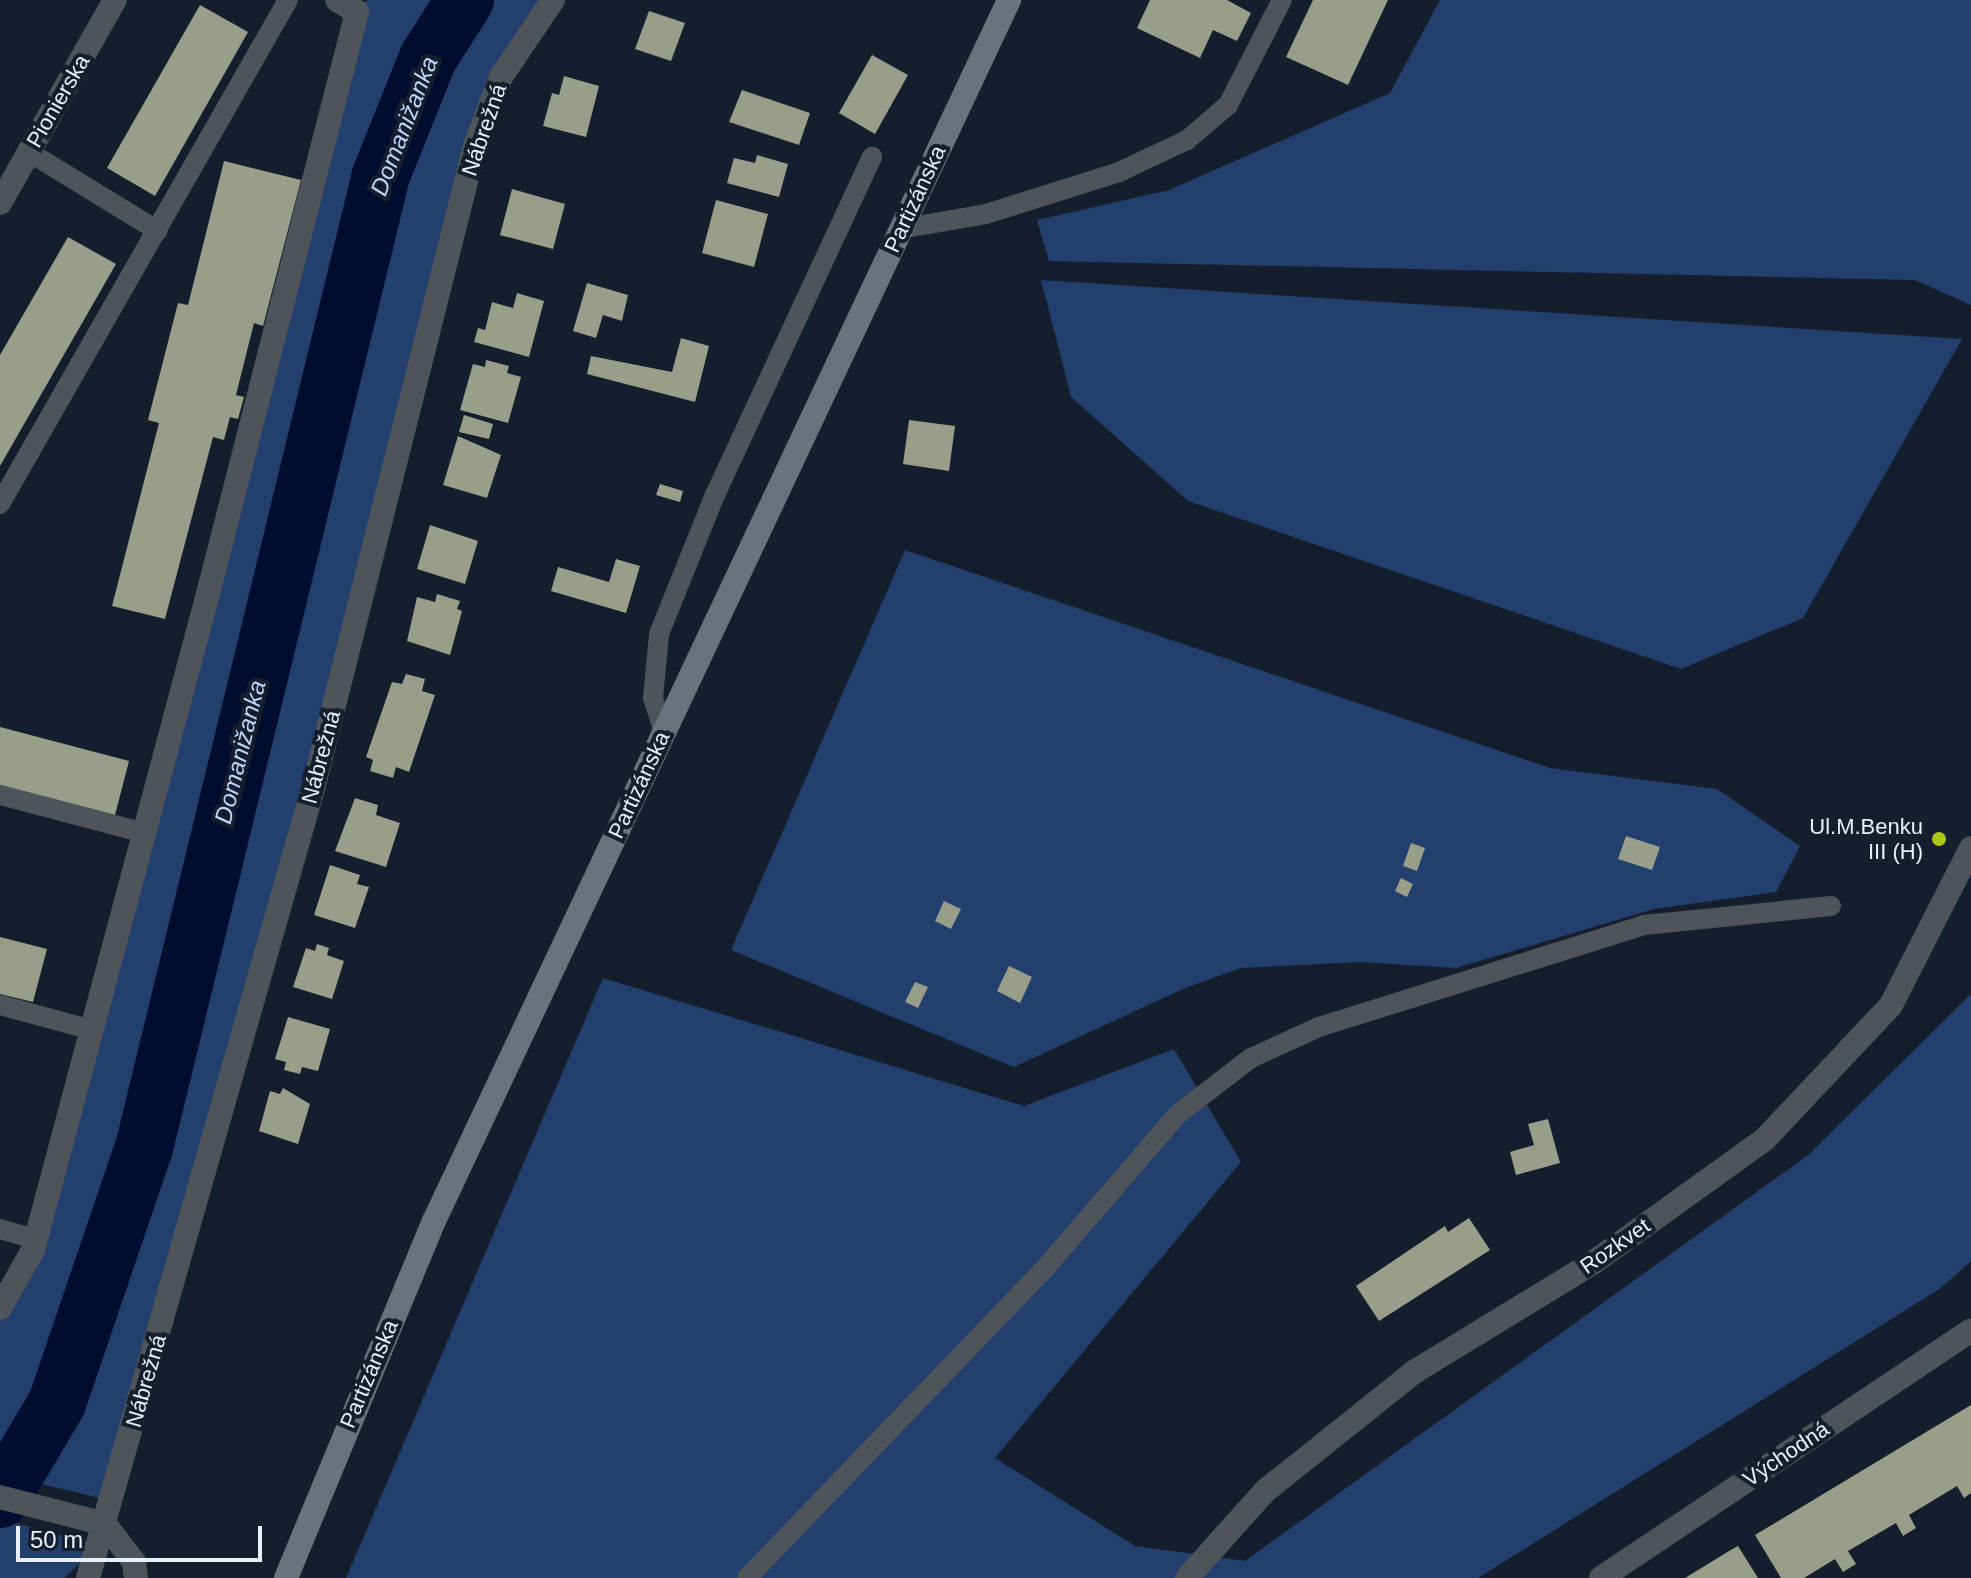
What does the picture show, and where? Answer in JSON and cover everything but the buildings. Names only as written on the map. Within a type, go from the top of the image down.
[{"type":"main road","name":"Partizánska","points":[[286,1578],[434,1221],[1009,0]]},
{"type":"street","name":"Pionierska","points":[[0,203],[115,0]]},
{"type":"street","name":"Nábrežná","points":[[88,1578],[314,785],[475,146],[501,77],[553,0]]},
{"type":"street","points":[[0,1308],[36,1239],[145,833],[354,4]]},
{"type":"street","name":"Rozkvet","points":[[1187,1578],[1265,1491],[1414,1372],[1594,1262],[1764,1140],[1891,1005],[1971,848]]},
{"type":"street","name":"Východná","points":[[1601,1578],[1971,1330]]},
{"type":"street","points":[[0,1497],[105,1524],[134,1562],[136,1578]]},
{"type":"lane","points":[[0,504],[288,0]]},
{"type":"lane","points":[[900,229],[986,214],[1119,172],[1187,140],[1228,105],[1282,0]]},
{"type":"lane","points":[[29,152],[158,231]]},
{"type":"lane","points":[[664,732],[653,698],[659,634],[715,495],[872,157]]},
{"type":"lane","points":[[0,795],[145,833]]},
{"type":"lane","points":[[747,1578],[1046,1267],[1178,1114],[1251,1058],[1319,1027],[1644,925],[1831,906]]},
{"type":"lane","points":[[0,1005],[92,1030]]},
{"type":"lane","points":[[0,1229],[36,1239]]},
{"type":"shaded area","points":[[367,0],[553,0],[501,77],[112,1501],[0,1474],[0,1308],[33,1250],[357,12]]},
{"type":"shaded area","points":[[1440,0],[1971,0],[1971,305],[1915,280],[1049,261],[1037,220],[1169,190],[1390,93]]},
{"type":"shaded area","points":[[1041,280],[1962,339],[1803,618],[1681,669],[1188,501],[1071,397]]},
{"type":"shaded area","points":[[905,550],[1550,768],[1717,789],[1800,846],[1776,892],[1654,909],[1456,968],[1361,962],[1241,968],[1185,988],[1014,1067],[731,950]]},
{"type":"shaded area","points":[[603,978],[1024,1106],[1174,1049],[1241,1162],[995,1458],[1135,1546],[1245,1561],[1808,1155],[1971,994],[1971,1261],[1941,1288],[1478,1578],[346,1578]]},
{"type":"shaded area","points":[[0,1519],[99,1545],[64,1578],[0,1578]]},
{"type":"waterway","name":"Domanižanka","points":[[0,1499],[57,1403],[144,1148],[381,175],[428,58],[465,0]]},
{"type":"place","name":"Ul.M.Benku III (H)","points":[[1939,839]]}]
